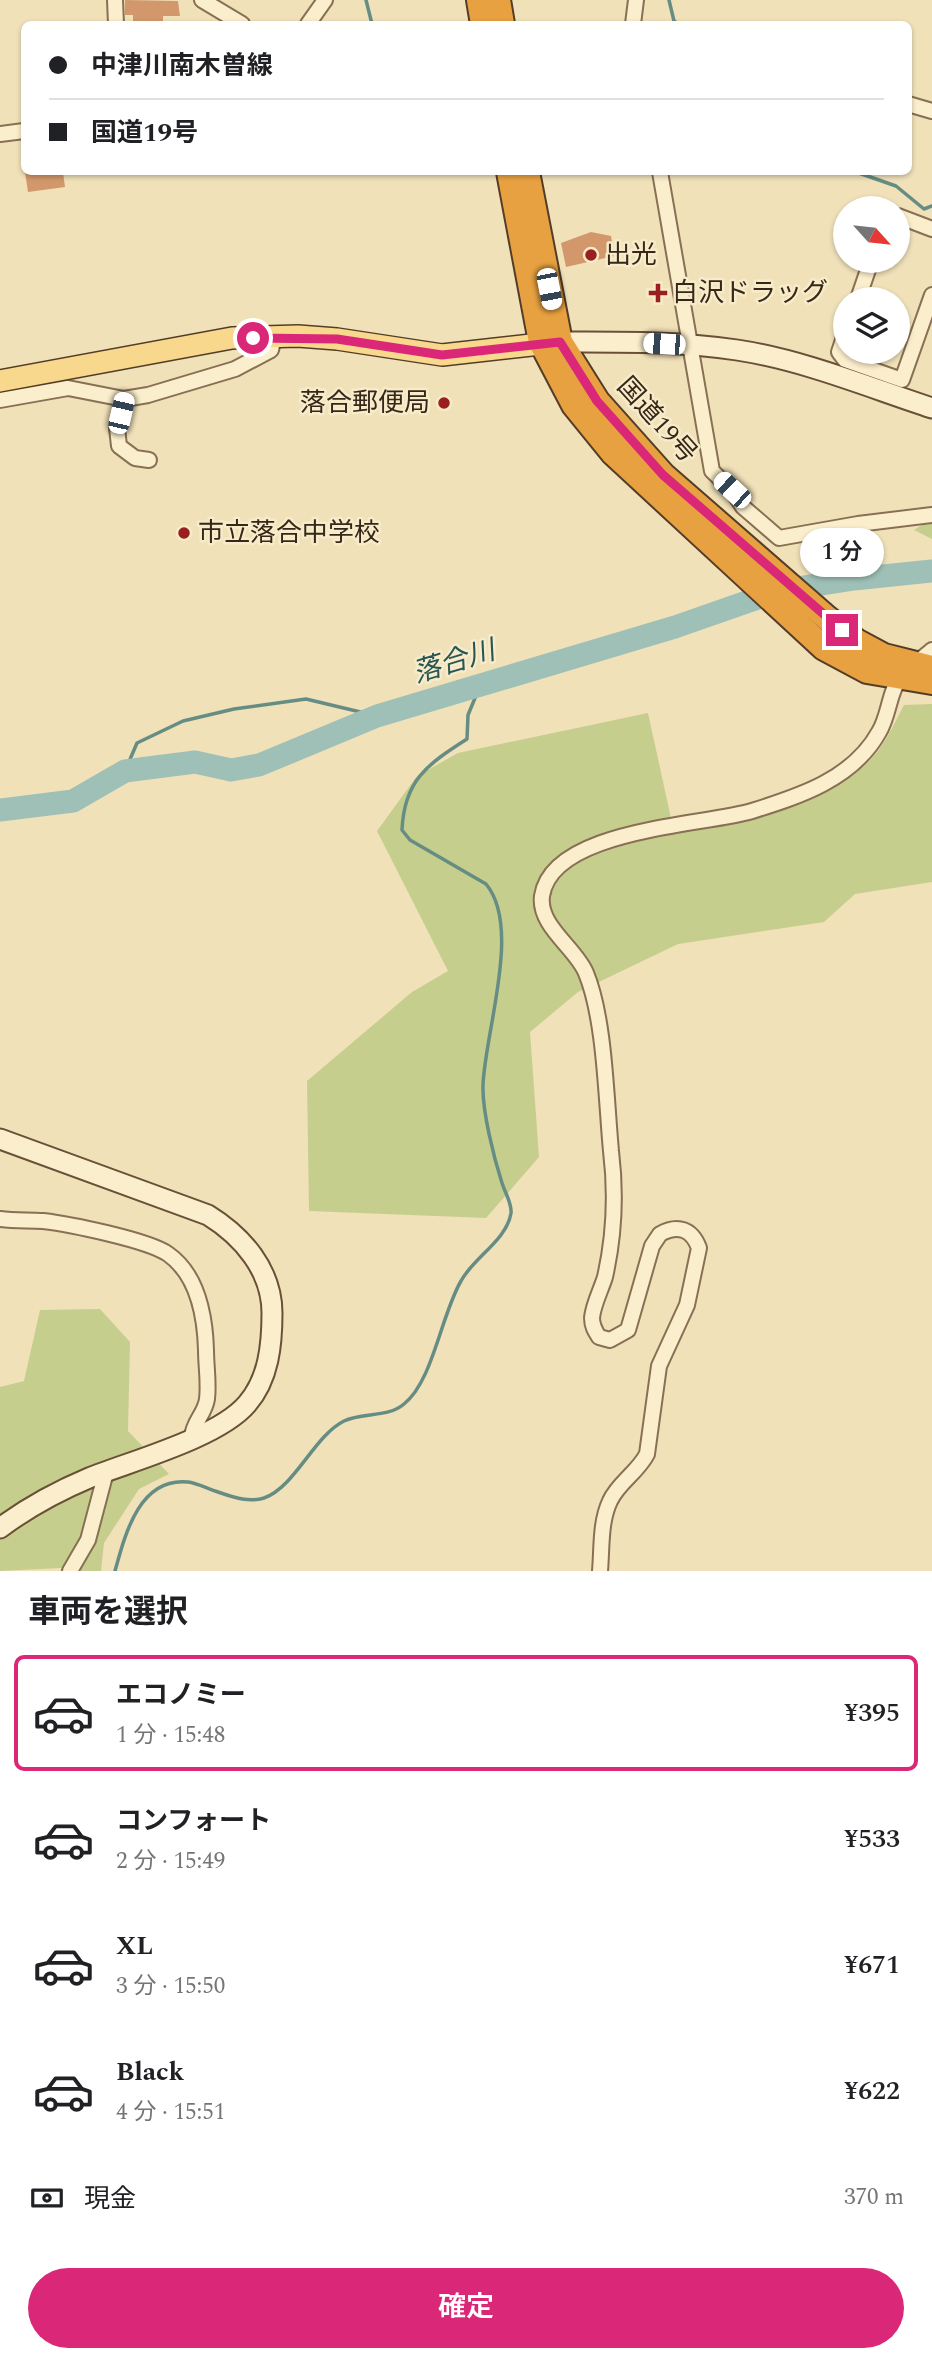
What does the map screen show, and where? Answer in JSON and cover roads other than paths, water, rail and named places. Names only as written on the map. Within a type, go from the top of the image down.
[{"type":"highway","points":[[479,0],[483,21]]},
{"type":"highway","points":[[498,0],[502,21]]},
{"type":"highway","name":"国道19号","points":[[510,175],[551,342],[574,405],[613,453],[808,637],[850,664],[922,669]]},
{"type":"highway","name":"国道19号","points":[[527,175],[551,342],[597,401],[663,475],[827,618],[856,641],[884,656],[922,669]]},
{"type":"main road","points":[[0,381],[198,343],[274,337],[337,339],[442,355],[551,342]]},
{"type":"street","points":[[115,0],[116,21]]},
{"type":"street","points":[[204,0],[237,21]]},
{"type":"street","points":[[310,21],[325,0]]},
{"type":"street","points":[[633,21],[636,0]]},
{"type":"street","points":[[912,105],[932,111]]},
{"type":"street","points":[[0,134],[21,131]]},
{"type":"street","points":[[661,175],[712,471],[732,490],[743,507],[779,538],[858,524],[932,515]]},
{"type":"street","points":[[910,220],[932,229]]},
{"type":"street","points":[[910,357],[932,295]]},
{"type":"street","points":[[0,400],[68,388],[124,399],[148,395],[235,369],[271,351],[274,337]]},
{"type":"street","points":[[551,342],[691,345],[737,350],[784,360],[932,408]]},
{"type":"street","points":[[856,364],[902,380],[908,364]]},
{"type":"street","points":[[124,399],[117,428],[120,446],[135,458],[149,460]]},
{"type":"street","points":[[600,1571],[603,1528],[610,1499],[642,1465],[647,1454],[659,1366],[687,1305],[699,1248],[690,1232],[680,1228],[660,1234],[652,1246],[628,1330],[610,1340],[599,1338],[592,1317],[610,1251],[613,1200],[600,1037],[586,972],[544,913],[542,898],[546,883],[554,870],[581,851],[652,828],[701,823],[752,811],[827,783],[869,749],[922,669]]},
{"type":"street","points":[[0,1139],[208,1215],[227,1226],[250,1249],[264,1275],[272,1306],[268,1364],[256,1390],[243,1408],[223,1423],[48,1498],[0,1528]]},
{"type":"street","points":[[0,1219],[45,1221],[149,1245],[167,1253],[178,1263],[199,1297],[205,1331],[207,1398],[204,1412],[193,1424],[192,1437]]},
{"type":"street","points":[[71,1571],[88,1540],[106,1472]]},
{"type":"waterway","points":[[366,0],[371,21]]},
{"type":"waterway","points":[[669,0],[674,21]]},
{"type":"waterway","points":[[865,175],[896,186],[924,209],[932,206]]},
{"type":"waterway","name":"落合川","points":[[0,810],[73,801],[125,771],[195,762],[231,770],[259,765],[377,716],[675,627],[778,591],[854,579],[932,571]]},
{"type":"waterway","points":[[115,1571],[137,1511],[157,1489],[171,1483],[188,1482],[241,1499],[264,1498],[275,1492],[295,1473],[333,1428],[351,1418],[390,1411],[404,1404],[414,1394],[430,1364],[461,1281],[473,1264],[497,1240],[508,1223],[510,1205],[492,1148],[483,1096],[485,1063],[501,952],[501,926],[496,903],[486,884],[410,840],[402,830],[404,813],[413,786],[430,766],[467,739],[468,715],[480,686]]},
{"type":"waterway","points":[[125,771],[137,743],[183,721],[234,709],[306,699],[377,716]]},
{"type":"place","name":"出光","points":[[591,255]]},
{"type":"place","name":"白沢ドラッグ","points":[[658,293]]},
{"type":"place","name":"落合郵便局","points":[[444,403]]},
{"type":"place","name":"市立落合中学校","points":[[184,533]]}]
